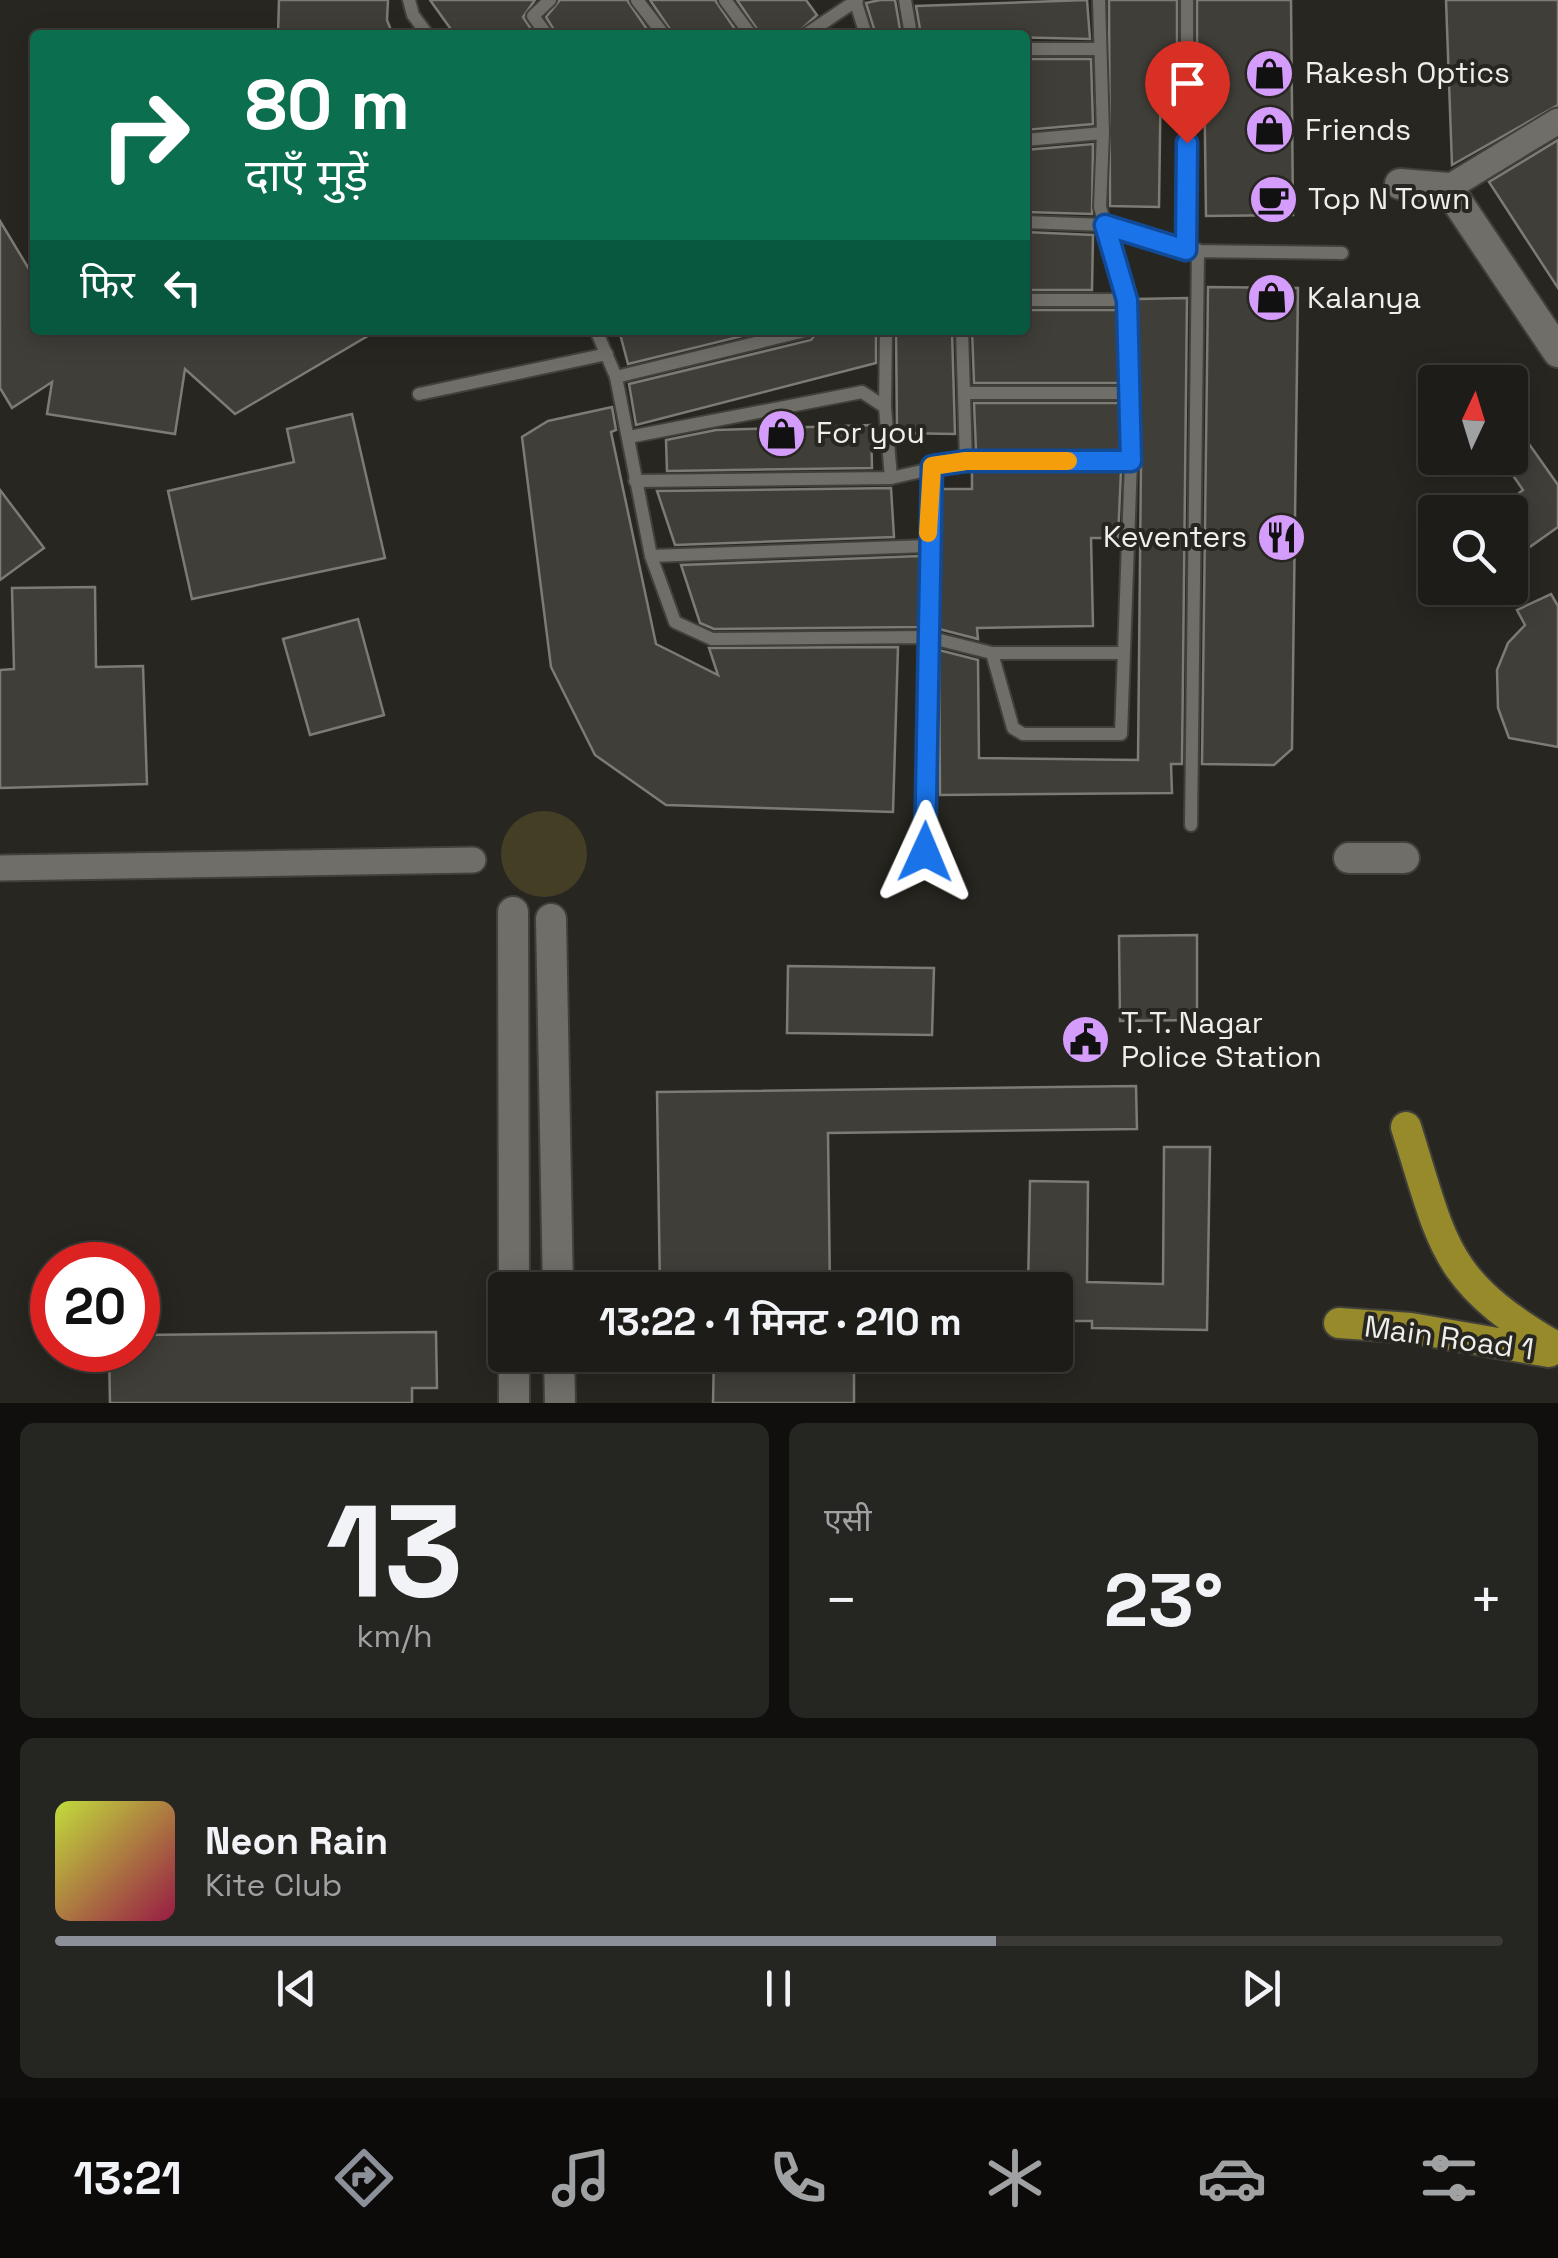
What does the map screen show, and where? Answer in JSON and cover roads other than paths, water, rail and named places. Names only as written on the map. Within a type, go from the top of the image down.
[{"type":"main road","points":[[1406,1127],[1442,1242],[1460,1274],[1492,1307],[1558,1350]]},
{"type":"main road","name":"Main Road 1","points":[[1339,1323],[1411,1328],[1558,1350]]},
{"type":"street","points":[[1400,184],[1448,188],[1558,121]]},
{"type":"street","points":[[1448,188],[1558,352]]},
{"type":"street","points":[[1349,858],[1404,858]]},
{"type":"street","points":[[0,868],[474,860]]},
{"type":"street","points":[[513,912],[514,1272]]},
{"type":"street","points":[[552,919],[558,1272]]},
{"type":"street","points":[[514,1372],[514,1403]]},
{"type":"street","points":[[559,1372],[560,1403]]},
{"type":"lane","points":[[409,0],[412,16],[424,30]]},
{"type":"lane","points":[[543,30],[533,16],[550,0]]},
{"type":"lane","points":[[637,0],[660,30]]},
{"type":"lane","points":[[725,0],[747,30]]},
{"type":"lane","points":[[823,0],[833,13]]},
{"type":"lane","points":[[811,30],[856,0],[865,30]]},
{"type":"lane","points":[[905,0],[910,30]]},
{"type":"lane","points":[[992,653],[1013,728],[1023,734],[1121,734],[1131,461],[1127,300],[1100,207],[1104,133],[1099,0]]},
{"type":"lane","points":[[1187,0],[1192,250],[1191,826]]},
{"type":"lane","points":[[1030,49],[1099,48]]},
{"type":"lane","points":[[1030,140],[1104,133]]},
{"type":"lane","points":[[1030,222],[1105,225],[1192,250],[1342,253]]},
{"type":"lane","points":[[1030,300],[1127,300]]},
{"type":"lane","points":[[598,335],[616,377],[651,556],[676,622],[712,639],[928,637],[992,653],[1122,652]]},
{"type":"lane","points":[[616,377],[788,335]]},
{"type":"lane","points":[[886,335],[885,407],[891,478]]},
{"type":"lane","points":[[962,335],[966,461]]},
{"type":"lane","points":[[419,394],[607,354]]},
{"type":"lane","points":[[629,437],[862,392],[885,407]]},
{"type":"lane","points":[[964,393],[1129,394]]},
{"type":"lane","points":[[635,481],[891,478],[966,461],[1131,461]]},
{"type":"lane","points":[[925,852],[932,466]]},
{"type":"lane","points":[[651,556],[928,546]]},
{"type":"place","name":"Rakesh Optics","points":[[1270,73]]},
{"type":"place","name":"Friends","points":[[1270,130]]},
{"type":"place","name":"Top N Town","points":[[1273,199]]},
{"type":"place","name":"Kalanya","points":[[1272,298]]},
{"type":"place","name":"For you","points":[[781,433]]},
{"type":"place","name":"Keventers","points":[[1282,537]]},
{"type":"place","name":"T. T. Nagar Police Station","points":[[1086,1040]]}]
